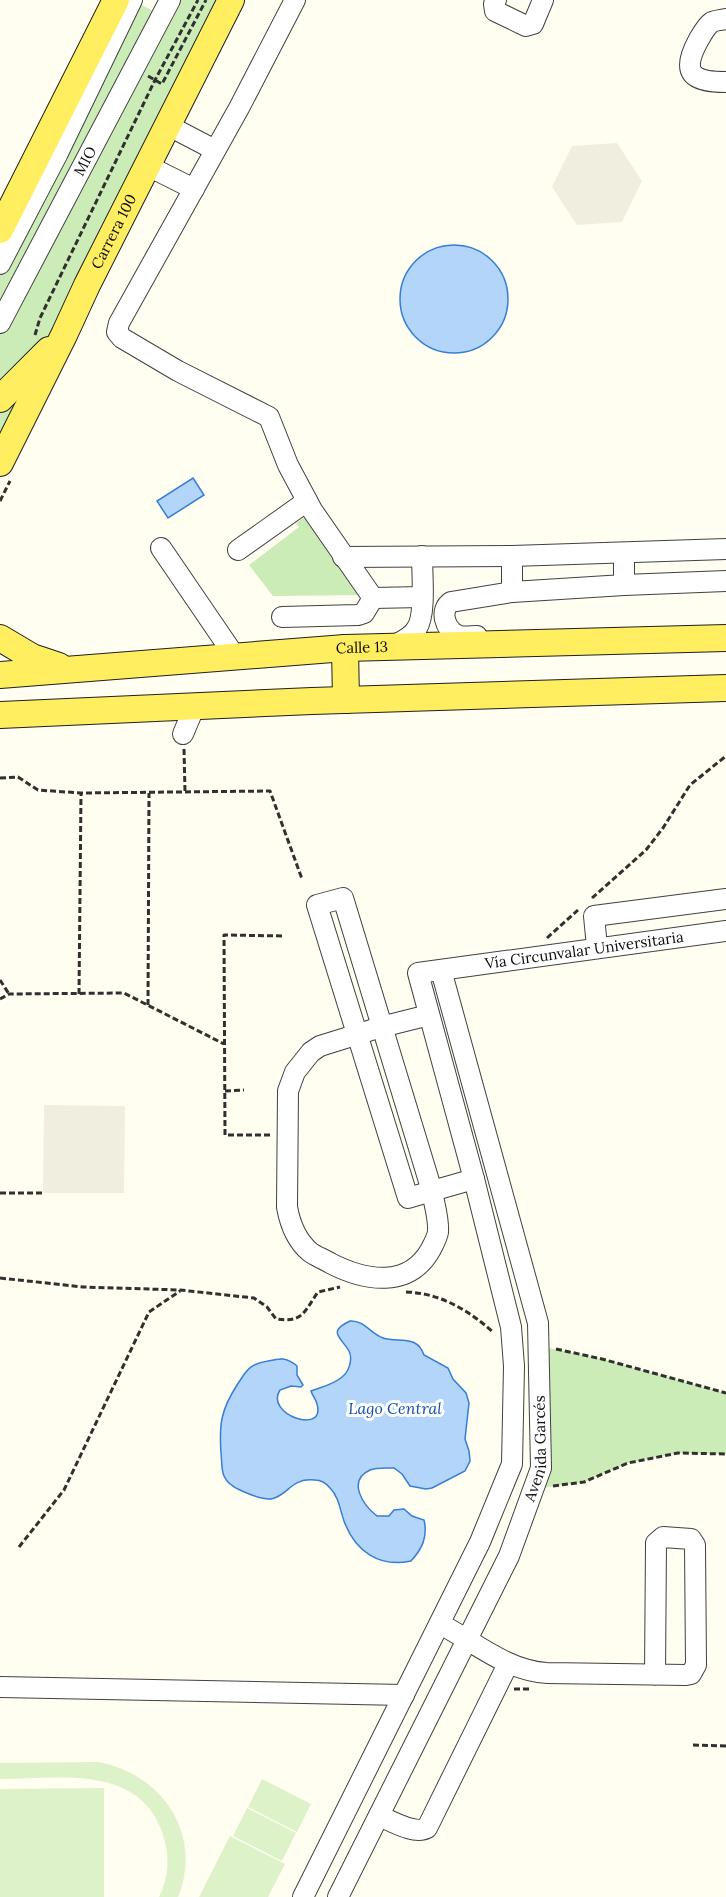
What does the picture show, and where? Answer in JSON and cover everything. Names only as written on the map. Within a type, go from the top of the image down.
[{"type":"main road","points":[[0,230],[116,0]]},
{"type":"main road","name":"Carrera 100","points":[[0,464],[87,285],[231,0]]},
{"type":"main road","points":[[0,399],[64,335]]},
{"type":"main road","points":[[0,638],[32,657],[68,669]]},
{"type":"main road","name":"Calle 13","points":[[0,675],[345,648],[726,638]]},
{"type":"main road","points":[[345,648],[346,700]]},
{"type":"main road","points":[[0,715],[346,700],[726,688]]},
{"type":"street","name":"MIO","points":[[0,264],[58,153],[132,0]]},
{"type":"street","name":"MIO","points":[[0,323],[170,0]]},
{"type":"street","points":[[295,0],[119,323],[118,335],[178,371],[268,417],[288,465],[307,501],[373,598]]},
{"type":"street","points":[[496,0],[495,11],[526,26],[533,24],[543,0]]},
{"type":"street","points":[[726,20],[713,21],[704,30],[688,63],[696,77],[707,82],[726,82]]},
{"type":"street","points":[[169,126],[215,150]]},
{"type":"street","points":[[148,166],[194,189]]},
{"type":"street","points":[[238,550],[307,501]]},
{"type":"street","points":[[161,548],[234,656]]},
{"type":"street","points":[[343,557],[512,556],[726,549]]},
{"type":"street","points":[[624,553],[624,585]]},
{"type":"street","points":[[391,647],[408,638],[417,628],[422,615],[422,556]]},
{"type":"street","points":[[512,556],[512,592]]},
{"type":"street","points":[[510,644],[500,635],[459,636],[448,625],[444,613],[446,606],[451,602],[512,592],[726,581]]},
{"type":"street","points":[[373,598],[422,597]]},
{"type":"street","points":[[282,617],[358,615],[364,613],[373,598]]},
{"type":"street","points":[[183,734],[194,708]]},
{"type":"street","points":[[429,1015],[381,1027],[357,1035],[320,1046],[310,1053],[295,1072],[288,1091],[287,1207],[296,1236],[310,1253],[352,1273],[388,1278],[409,1273],[425,1260],[438,1234],[432,1191],[381,1027],[343,898],[317,905],[357,1035],[408,1198],[432,1191],[474,1179]]},
{"type":"street","points":[[597,947],[594,916],[726,899]]},
{"type":"street","name":"Vía Circunvalar Universitaria","points":[[418,973],[597,947],[726,932]]},
{"type":"street","name":"Avenida Garcés","points":[[338,1897],[509,1556],[541,1468],[538,1323],[441,970]]},
{"type":"street","name":"Avenida Garcés","points":[[303,1897],[480,1542],[512,1464],[511,1327],[474,1179],[418,973]]},
{"type":"street","points":[[513,1357],[540,1355]]},
{"type":"street","points":[[440,1624],[508,1664],[534,1672],[655,1675],[691,1674],[695,1668],[695,1545],[691,1539],[663,1537],[656,1543],[655,1675]]},
{"type":"street","points":[[480,1542],[509,1556]]},
{"type":"street","points":[[379,1816],[415,1830],[422,1831],[427,1828],[508,1664]]},
{"type":"street","points":[[0,1687],[404,1695]]},
{"type":"path","points":[[34,336],[40,318],[155,80],[198,0]]},
{"type":"path","points":[[135,68],[162,84],[206,0]]},
{"type":"path","points":[[183,734],[185,792]]},
{"type":"path","points":[[525,957],[646,850],[690,785],[726,756]]},
{"type":"path","points":[[0,778],[18,777],[38,790],[81,793],[270,791],[302,879]]},
{"type":"path","points":[[79,993],[81,793]]},
{"type":"path","points":[[148,1005],[149,793]]},
{"type":"path","points":[[284,936],[224,934],[225,1135],[287,1135]]},
{"type":"path","points":[[0,980],[9,993]]},
{"type":"path","points":[[0,999],[9,993],[124,993],[224,1044]]},
{"type":"path","points":[[225,1091],[244,1090]]},
{"type":"path","points":[[0,1193],[43,1193]]},
{"type":"path","points":[[0,1278],[83,1287],[180,1290],[254,1298],[267,1307],[276,1319],[291,1321],[302,1315],[318,1292],[343,1287]]},
{"type":"path","points":[[20,1548],[64,1490],[149,1312],[180,1290]]},
{"type":"path","points":[[398,1293],[422,1293],[445,1299],[482,1323],[504,1344],[513,1357]]},
{"type":"path","points":[[540,1355],[602,1359],[726,1393]]},
{"type":"path","points":[[535,1488],[584,1482],[628,1463],[678,1453],[726,1454]]},
{"type":"path","points":[[693,1745],[726,1746]]},
{"type":"green space","points":[[132,0],[155,12],[170,0],[231,0],[0,463],[0,264]]},
{"type":"green space","points":[[309,514],[362,595],[273,596],[249,565],[299,527],[296,523]]},
{"type":"green space","points":[[539,1346],[602,1359],[726,1393],[726,1454],[678,1453],[628,1463],[584,1482],[535,1489]]},
{"type":"green space","points":[[98,1762],[121,1768],[141,1779],[158,1793],[171,1810],[181,1830],[185,1851],[185,1874],[178,1897],[159,1897],[167,1874],[165,1843],[152,1812],[136,1796],[117,1786],[95,1780],[0,1779],[0,1763]]},
{"type":"green space","points":[[262,1779],[311,1804],[297,1832],[248,1807]]},
{"type":"green space","points":[[104,1788],[104,1897],[0,1897],[0,1789]]},
{"type":"green space","points":[[247,1808],[296,1833],[282,1861],[233,1836]]},
{"type":"green space","points":[[230,1836],[285,1864],[268,1897],[199,1897]]},
{"type":"shaded area","points":[[617,143],[642,181],[622,222],[577,225],[552,187],[572,146]]},
{"type":"shaded area","points":[[44,1105],[125,1106],[124,1193],[43,1193]]},
{"type":"water","points":[[454,245],[475,249],[492,261],[504,278],[508,299],[504,320],[492,337],[475,349],[454,353],[433,349],[416,337],[404,320],[400,299],[404,278],[416,261],[433,249]]},
{"type":"water","points":[[193,478],[204,495],[168,518],[157,501]]},
{"type":"water","name":"Lago Central","points":[[350,1321],[363,1325],[383,1338],[406,1340],[417,1344],[424,1355],[448,1368],[453,1379],[466,1393],[469,1403],[465,1439],[470,1461],[465,1471],[426,1489],[410,1486],[402,1474],[394,1468],[370,1470],[359,1480],[358,1487],[363,1500],[377,1516],[389,1516],[394,1510],[404,1509],[412,1516],[424,1520],[423,1542],[411,1561],[389,1562],[370,1555],[362,1549],[349,1532],[335,1495],[321,1481],[300,1481],[277,1497],[267,1499],[235,1488],[227,1481],[223,1473],[220,1443],[222,1417],[232,1394],[246,1372],[252,1366],[276,1359],[293,1363],[297,1366],[297,1375],[303,1385],[280,1390],[277,1399],[280,1407],[296,1418],[313,1419],[317,1414],[317,1404],[311,1391],[335,1382],[348,1369],[350,1354],[337,1332]]}]
